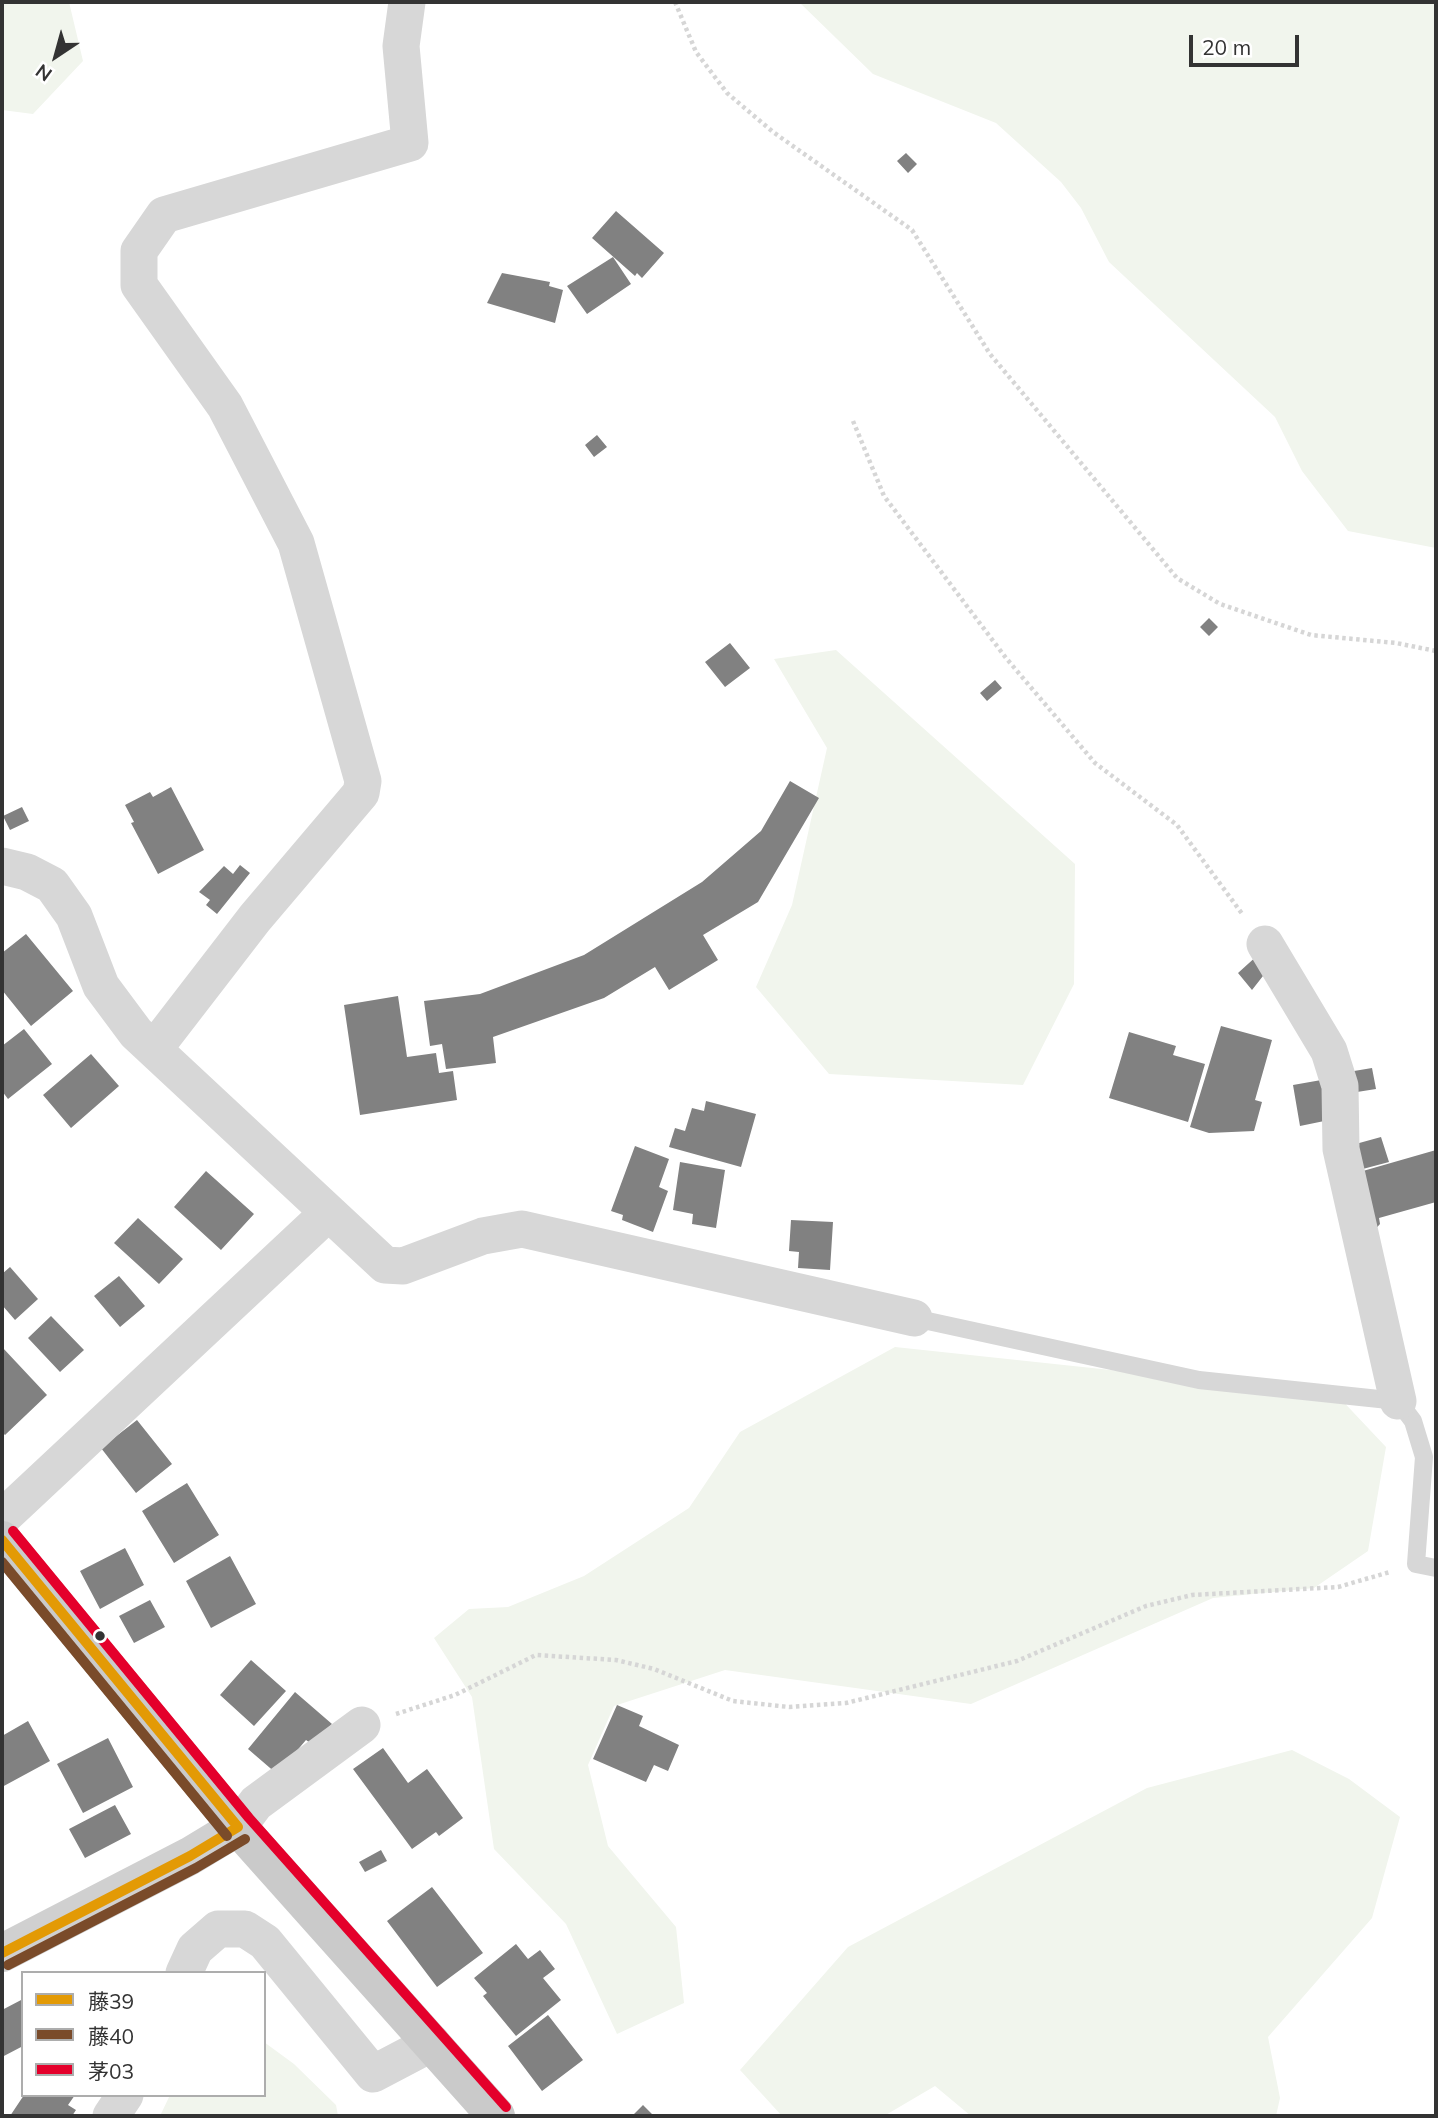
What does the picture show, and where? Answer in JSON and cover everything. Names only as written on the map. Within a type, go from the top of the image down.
[{"type":"main road","points":[[2,1540],[238,1827],[496,2116]]},
{"type":"main road","points":[[2,1953],[180,1862],[238,1827]]},
{"type":"street","points":[[154,1049],[255,918],[361,793],[363,780],[296,543],[225,406],[139,285],[139,251],[164,215],[410,143],[401,46],[407,2]]},
{"type":"street","points":[[2,866],[27,872],[52,885],[74,916],[102,986],[136,1033],[385,1265],[403,1266],[483,1236],[522,1229],[914,1318]]},
{"type":"street","points":[[1265,944],[1329,1051],[1340,1086],[1341,1149],[1398,1401]]},
{"type":"street","points":[[2,1518],[328,1213]]},
{"type":"street","points":[[238,1827],[256,1803],[362,1725]]},
{"type":"street","points":[[185,1971],[195,1949],[218,1929],[245,1929],[265,1942],[373,2074],[432,2043]]},
{"type":"street","points":[[111,2116],[124,2097]]},
{"type":"lane","points":[[914,1318],[1199,1380],[1398,1401],[1413,1421],[1424,1457],[1416,1564],[1436,1568]]},
{"type":"path","points":[[675,2],[696,51],[727,93],[773,132],[912,230],[990,354],[1177,578],[1220,604],[1311,635],[1396,643],[1436,651]]},
{"type":"path","points":[[853,421],[884,496],[1006,658],[1095,763],[1177,825],[1265,944]]},
{"type":"path","points":[[362,1725],[455,1695],[536,1655],[616,1660],[654,1670],[733,1701],[789,1707],[846,1703],[1017,1661],[1146,1606],[1192,1595],[1338,1587],[1416,1564]]},
{"type":"shaded area","points":[[2,2],[69,2],[83,61],[33,114],[2,110]]},
{"type":"shaded area","points":[[799,2],[1436,2],[1436,548],[1348,531],[1302,471],[1275,417],[1109,262],[1081,208],[1061,182],[996,123],[873,74]]},
{"type":"shaded area","points":[[836,650],[1075,864],[1074,984],[1023,1085],[829,1074],[756,987],[792,905],[827,748],[774,659]]},
{"type":"shaded area","points":[[895,1347],[1336,1394],[1386,1447],[1368,1551],[1314,1588],[1213,1598],[971,1704],[725,1670],[614,1706],[588,1765],[608,1846],[676,1927],[684,2003],[617,2034],[566,1924],[494,1849],[472,1697],[434,1638],[469,1609],[508,1607],[584,1576],[689,1508],[740,1432]]},
{"type":"shaded area","points":[[1292,1750],[1349,1779],[1400,1817],[1372,1918],[1268,2037],[1280,2098],[1276,2116],[971,2116],[935,2086],[884,2116],[782,2116],[740,2070],[848,1947],[1147,1788]]},
{"type":"shaded area","points":[[266,2043],[294,2064],[336,2105],[338,2116],[160,2116],[169,2097],[266,2097]]},
{"type":"building","points":[[906,153],[917,164],[908,173],[897,161]]},
{"type":"building","points":[[616,211],[664,253],[642,278],[637,273],[635,276],[592,238]]},
{"type":"building","points":[[613,257],[631,284],[587,314],[567,286]]},
{"type":"building","points":[[502,273],[550,282],[549,286],[563,290],[555,323],[487,303]]},
{"type":"building","points":[[597,435],[607,447],[594,457],[585,445]]},
{"type":"building","points":[[1209,618],[1218,627],[1209,636],[1200,627]]},
{"type":"building","points":[[730,643],[750,668],[725,687],[705,662]]},
{"type":"building","points":[[995,680],[1002,688],[987,701],[980,693]]},
{"type":"building","points":[[790,781],[819,798],[758,902],[703,935],[718,960],[669,990],[655,967],[604,998],[493,1037],[496,1063],[446,1069],[442,1044],[430,1046],[424,1001],[480,994],[584,955],[702,882],[761,831]]},
{"type":"building","points":[[171,787],[204,850],[158,874],[131,823],[134,822],[125,805],[150,792],[153,797]]},
{"type":"building","points":[[22,807],[29,821],[10,830],[3,816]]},
{"type":"building","points":[[240,865],[250,873],[217,914],[206,905],[210,900],[199,892],[224,866],[233,874]]},
{"type":"building","points":[[26,934],[73,991],[31,1026],[2,990],[2,953]]},
{"type":"building","points":[[1259,954],[1270,967],[1252,990],[1238,973]]},
{"type":"building","points":[[398,996],[407,1057],[436,1053],[439,1073],[453,1071],[457,1100],[360,1115],[344,1005]]},
{"type":"building","points":[[1221,1026],[1272,1040],[1255,1100],[1262,1102],[1254,1131],[1209,1133],[1190,1127]]},
{"type":"building","points":[[24,1029],[52,1064],[8,1099],[2,1091],[2,1046]]},
{"type":"building","points":[[1129,1032],[1176,1046],[1173,1055],[1205,1064],[1188,1122],[1109,1098]]},
{"type":"building","points":[[91,1054],[119,1086],[71,1128],[43,1095]]},
{"type":"building","points":[[1372,1068],[1376,1089],[1357,1092],[1354,1071]]},
{"type":"building","points":[[1327,1079],[1334,1119],[1300,1126],[1293,1085]]},
{"type":"building","points":[[706,1101],[756,1114],[741,1167],[669,1147],[675,1128],[685,1131],[692,1108],[704,1111]]},
{"type":"building","points":[[1381,1137],[1389,1162],[1359,1170],[1352,1145]]},
{"type":"building","points":[[635,1146],[669,1159],[659,1187],[668,1191],[653,1232],[622,1220],[623,1215],[611,1211]]},
{"type":"building","points":[[1436,1150],[1436,1202],[1379,1218],[1380,1224],[1369,1236],[1356,1173]]},
{"type":"building","points":[[680,1162],[725,1170],[716,1228],[692,1224],[693,1214],[673,1210]]},
{"type":"building","points":[[206,1171],[254,1214],[221,1250],[174,1207]]},
{"type":"building","points":[[138,1218],[183,1259],[159,1284],[114,1243]]},
{"type":"building","points":[[791,1220],[833,1222],[830,1270],[798,1268],[799,1252],[789,1251]]},
{"type":"building","points":[[10,1267],[38,1299],[15,1320],[2,1305],[2,1274]]},
{"type":"building","points":[[119,1276],[145,1306],[120,1327],[94,1296]]},
{"type":"building","points":[[51,1316],[84,1350],[60,1372],[28,1338]]},
{"type":"building","points":[[2,1347],[47,1395],[5,1435],[2,1432]]},
{"type":"building","points":[[137,1420],[172,1464],[136,1493],[101,1448]]},
{"type":"building","points":[[187,1483],[219,1535],[174,1563],[142,1511]]},
{"type":"building","points":[[125,1548],[144,1585],[100,1609],[80,1571]]},
{"type":"building","points":[[230,1556],[256,1604],[211,1628],[186,1581]]},
{"type":"building","points":[[150,1600],[165,1627],[134,1643],[119,1616]]},
{"type":"building","points":[[251,1660],[286,1691],[254,1726],[220,1695]]},
{"type":"building","points":[[295,1692],[332,1724],[313,1745],[306,1740],[277,1774],[248,1749]]},
{"type":"building","points":[[617,1705],[643,1716],[639,1726],[679,1745],[668,1771],[654,1765],[646,1782],[593,1759]]},
{"type":"building","points":[[28,1721],[50,1761],[2,1787],[2,1736]]},
{"type":"building","points":[[108,1738],[133,1787],[83,1813],[57,1764]]},
{"type":"building","points":[[383,1748],[408,1783],[427,1769],[463,1818],[439,1836],[436,1832],[412,1849],[353,1769]]},
{"type":"building","points":[[115,1805],[131,1834],[85,1858],[69,1829]]},
{"type":"building","points":[[381,1850],[387,1861],[365,1872],[359,1862]]},
{"type":"building","points":[[432,1887],[483,1953],[437,1987],[387,1921]]},
{"type":"building","points":[[516,1944],[528,1959],[540,1950],[555,1969],[543,1978],[561,2000],[516,2036],[483,1996],[487,1993],[474,1978]]},
{"type":"building","points":[[21,2000],[21,2047],[2,2057],[2,2010]]},
{"type":"building","points":[[548,2015],[583,2060],[542,2091],[508,2046]]},
{"type":"building","points":[[23,2097],[74,2097],[68,2105],[76,2110],[72,2116],[10,2116]]},
{"type":"building","points":[[643,2105],[654,2116],[632,2116]]},
{"type":"transit line","name":"茅03","points":[[13,1531],[249,1818],[506,2107]]},
{"type":"transit line","name":"藤39","points":[[2,1540],[238,1827]]},
{"type":"transit line","name":"藤40","points":[[2,1562],[227,1836]]},
{"type":"transit line","name":"藤39","points":[[2,1953],[190,1856],[238,1827]]},
{"type":"transit line","name":"藤40","points":[[8,1965],[196,1868],[245,1839]]}]
